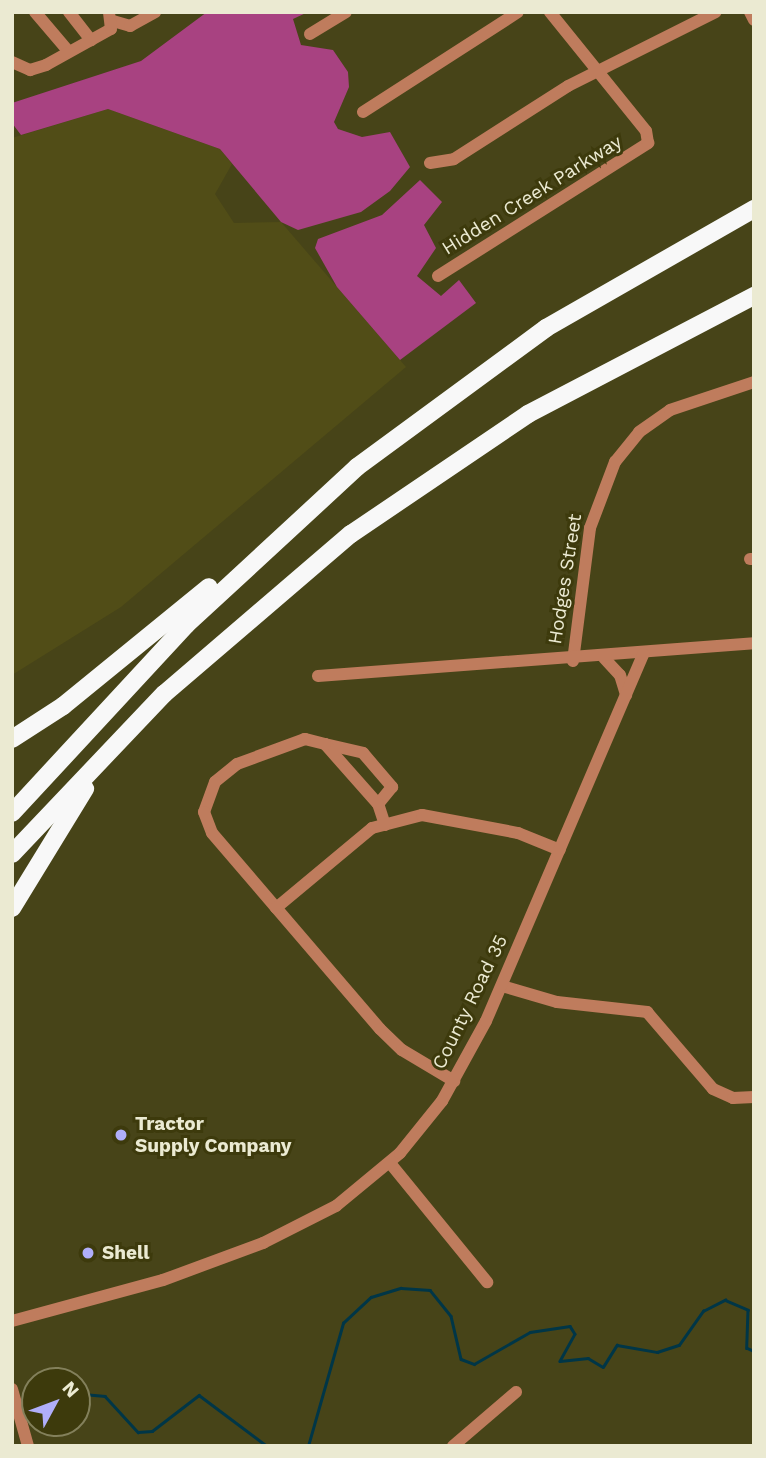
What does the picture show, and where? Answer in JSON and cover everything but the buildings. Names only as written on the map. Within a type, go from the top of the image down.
[{"type":"highway","points":[[12,739],[63,706],[347,475],[546,328],[754,209]]},
{"type":"highway","points":[[12,854],[164,694],[328,552],[457,459],[623,360],[754,296]]},
{"type":"highway","points":[[12,813],[186,625],[347,475]]},
{"type":"highway","points":[[12,908],[78,799],[164,694]]},
{"type":"street","points":[[35,12],[69,52]]},
{"type":"street","points":[[69,12],[91,40]]},
{"type":"street","points":[[12,62],[30,70],[91,40],[111,17],[130,26],[155,12]]},
{"type":"street","points":[[310,34],[346,12]]},
{"type":"street","points":[[363,112],[518,12]]},
{"type":"street","name":"Hidden Creek Parkway","points":[[438,276],[646,146],[646,131],[550,12]]},
{"type":"street","points":[[430,163],[454,159],[598,71],[716,12]]},
{"type":"street","points":[[750,12],[754,20]]},
{"type":"street","name":"Hodges Street","points":[[573,661],[590,528],[615,463],[639,432],[670,410],[754,382]]},
{"type":"street","points":[[318,676],[573,661],[754,643]]},
{"type":"street","name":"County Road 35","points":[[12,1321],[163,1280],[262,1243],[336,1206],[390,1163],[454,1081],[502,986],[643,654]]},
{"type":"street","points":[[604,657],[620,675],[626,696]]},
{"type":"street","points":[[378,804],[391,787],[363,753],[296,739],[251,757],[215,782],[206,798],[207,825],[276,908],[402,1050],[454,1081]]},
{"type":"street","points":[[326,744],[378,804],[385,825]]},
{"type":"street","points":[[276,908],[372,828],[422,816],[473,822],[560,850]]},
{"type":"street","points":[[502,986],[557,1002],[648,1012],[713,1089],[733,1098],[754,1097]]},
{"type":"street","points":[[390,1163],[487,1282]]},
{"type":"street","points":[[12,1389],[27,1446]]},
{"type":"street","points":[[453,1446],[516,1392]]},
{"type":"shaded area","points":[[207,12],[308,12],[293,19],[301,45],[333,50],[348,72],[349,87],[334,122],[338,129],[362,137],[390,132],[410,167],[390,191],[361,212],[298,230],[281,222],[220,149],[108,109],[21,135],[12,123],[12,103],[141,61]]},
{"type":"shaded area","points":[[108,109],[220,149],[232,164],[215,194],[234,223],[281,222],[406,367],[121,607],[12,675],[12,138]]},
{"type":"shaded area","points":[[420,180],[442,202],[424,225],[436,248],[417,276],[441,296],[459,280],[476,303],[400,360],[337,287],[315,248],[318,239],[382,215]]},
{"type":"waterway","points":[[308,1446],[343,1323],[371,1297],[401,1288],[430,1290],[451,1316],[461,1359],[474,1364],[530,1332],[570,1326],[575,1334],[560,1361],[588,1358],[603,1367],[617,1345],[657,1352],[679,1345],[703,1311],[725,1300],[748,1310],[747,1348],[754,1351]]},
{"type":"waterway","points":[[91,1395],[105,1396],[138,1432],[152,1431],[199,1395],[267,1446]]},
{"type":"place","name":"Tractor Supply Company","points":[[121,1135]]},
{"type":"place","name":"Shell","points":[[88,1253]]}]
